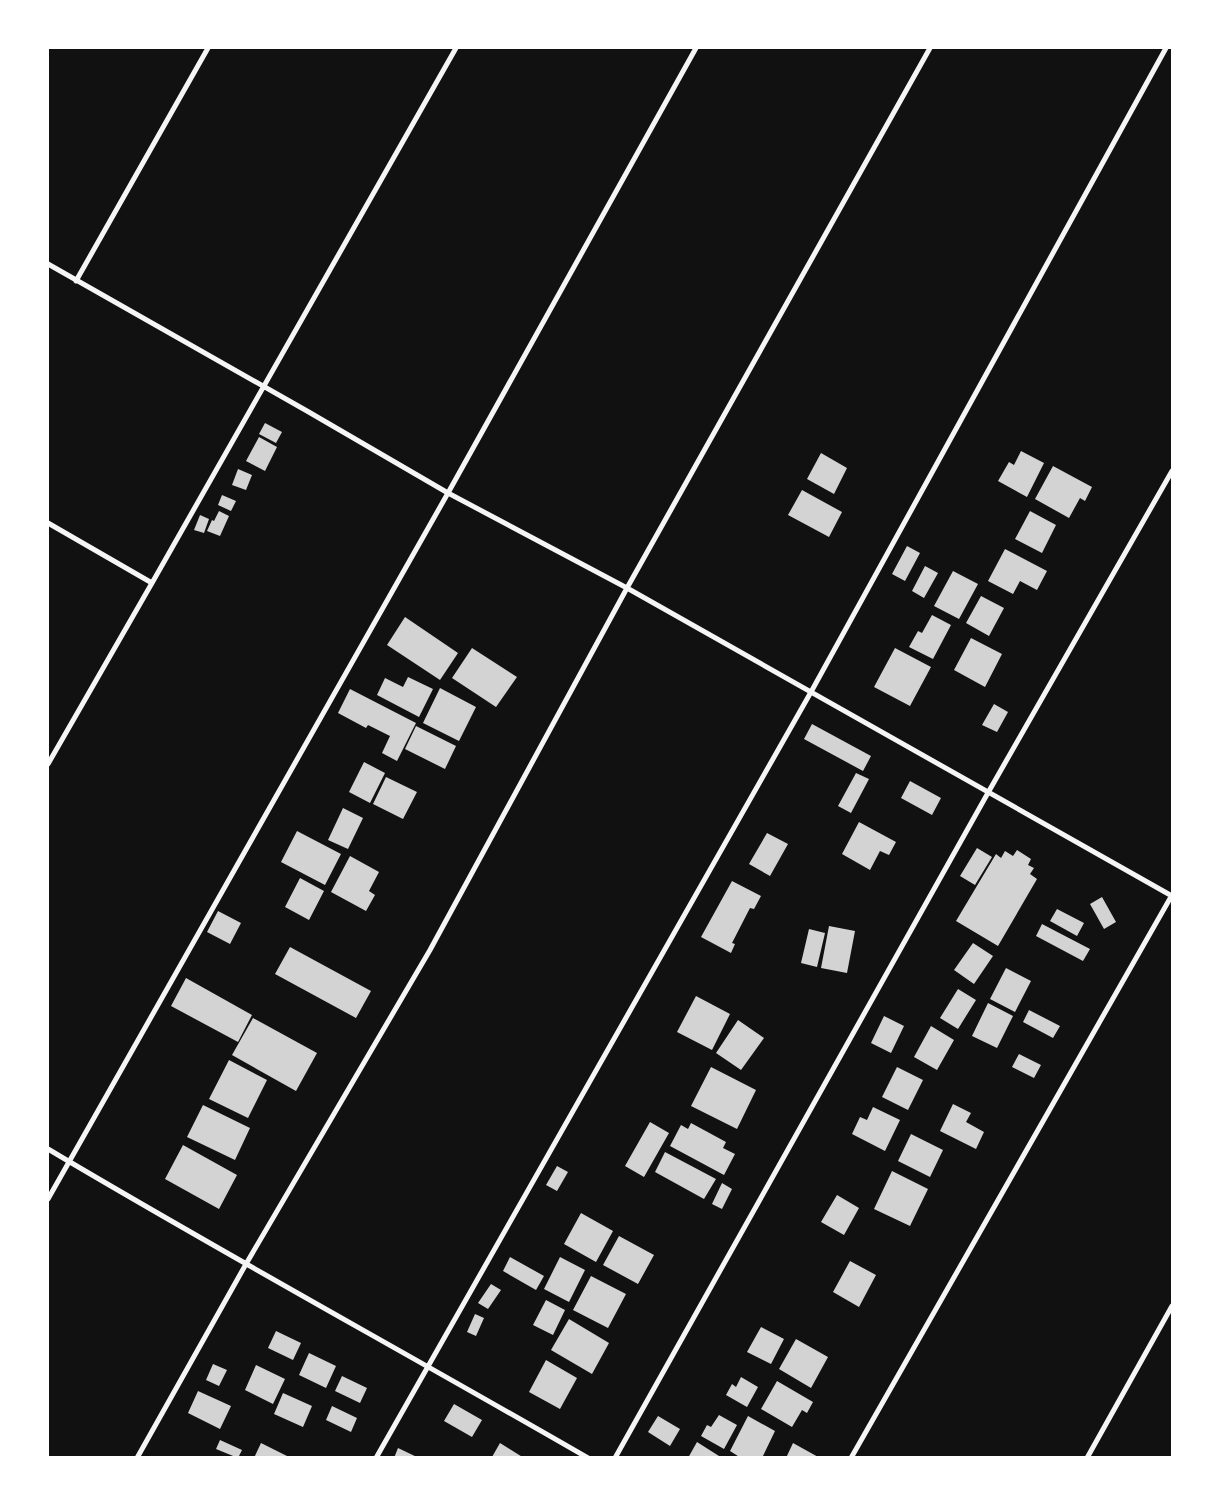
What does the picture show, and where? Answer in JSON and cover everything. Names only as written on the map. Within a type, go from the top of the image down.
[{"type":"street","points":[[76,281],[208,48]]},
{"type":"street","points":[[48,761],[152,583],[456,48]]},
{"type":"street","points":[[48,1199],[448,493],[696,48]]},
{"type":"street","points":[[137,1458],[246,1264],[430,950],[627,588],[930,48]]},
{"type":"street","points":[[376,1458],[812,692],[1166,48]]},
{"type":"street","points":[[48,264],[448,493],[627,588],[1172,896],[851,1458]]},
{"type":"street","points":[[616,1458],[989,791],[1172,471]]},
{"type":"street","points":[[48,523],[152,583]]},
{"type":"street","points":[[48,1149],[588,1458]]},
{"type":"street","points":[[1086,1458],[1172,1306]]},
{"type":"building","points":[[265,423],[282,432],[276,443],[259,434]]},
{"type":"building","points":[[259,437],[277,447],[265,471],[246,461]]},
{"type":"building","points":[[1021,451],[1044,463],[1027,497],[998,481],[1009,462],[1014,465]]},
{"type":"building","points":[[821,453],[847,468],[834,494],[807,479]]},
{"type":"building","points":[[1053,466],[1092,487],[1085,501],[1080,498],[1069,518],[1035,499]]},
{"type":"building","points":[[238,469],[252,475],[246,490],[232,485]]},
{"type":"building","points":[[802,490],[842,512],[829,537],[788,515]]},
{"type":"building","points":[[222,495],[236,501],[231,511],[218,505]]},
{"type":"building","points":[[219,511],[229,516],[220,536],[207,531]]},
{"type":"building","points":[[1030,511],[1056,525],[1042,553],[1015,539]]},
{"type":"building","points":[[200,515],[209,519],[204,533],[194,530]]},
{"type":"building","points":[[907,546],[920,553],[905,581],[892,574]]},
{"type":"building","points":[[1005,549],[1047,571],[1037,590],[1020,581],[1013,594],[988,581]]},
{"type":"building","points":[[925,566],[938,573],[924,598],[912,591]]},
{"type":"building","points":[[953,571],[978,584],[959,619],[934,606]]},
{"type":"building","points":[[981,596],[1004,608],[989,636],[966,623]]},
{"type":"building","points":[[932,615],[951,625],[933,659],[909,647],[918,631],[922,633]]},
{"type":"building","points":[[405,617],[458,653],[440,680],[387,645]]},
{"type":"building","points":[[971,638],[1002,654],[985,687],[954,670]]},
{"type":"building","points":[[472,648],[517,677],[496,707],[452,678]]},
{"type":"building","points":[[895,648],[931,667],[910,706],[874,687]]},
{"type":"building","points":[[408,677],[433,689],[419,717],[377,695],[385,678],[403,687]]},
{"type":"building","points":[[440,688],[476,707],[459,741],[423,723]]},
{"type":"building","points":[[350,689],[416,723],[397,761],[382,753],[390,736],[368,725],[366,728],[338,713]]},
{"type":"building","points":[[994,704],[1008,712],[997,732],[982,725]]},
{"type":"building","points":[[812,724],[871,756],[863,771],[804,739]]},
{"type":"building","points":[[416,726],[456,746],[445,769],[405,749]]},
{"type":"building","points":[[364,762],[385,773],[370,803],[349,792]]},
{"type":"building","points":[[856,773],[869,779],[851,813],[838,806]]},
{"type":"building","points":[[386,777],[417,792],[403,819],[373,804]]},
{"type":"building","points":[[910,781],[941,798],[932,815],[901,798]]},
{"type":"building","points":[[343,808],[363,818],[348,849],[328,840]]},
{"type":"building","points":[[859,822],[896,842],[889,855],[880,851],[870,870],[842,854]]},
{"type":"building","points":[[297,831],[341,854],[325,885],[281,862]]},
{"type":"building","points":[[767,833],[788,844],[770,876],[749,864]]},
{"type":"building","points":[[977,848],[992,857],[975,885],[960,876]]},
{"type":"building","points":[[1017,850],[1031,859],[1028,865],[1034,868],[1030,874],[1037,879],[998,946],[956,921],[996,854],[1001,858],[1005,851],[1013,856]]},
{"type":"building","points":[[350,856],[379,872],[369,891],[375,895],[366,911],[331,892]]},
{"type":"building","points":[[300,878],[324,891],[309,920],[285,907]]},
{"type":"building","points":[[732,881],[761,896],[754,909],[750,908],[732,943],[735,944],[731,953],[701,937]]},
{"type":"building","points":[[1102,897],[1116,922],[1104,929],[1090,904]]},
{"type":"building","points":[[1057,909],[1084,923],[1077,936],[1050,921]]},
{"type":"building","points":[[218,911],[241,923],[230,944],[207,932]]},
{"type":"building","points":[[1042,924],[1090,949],[1083,961],[1036,936]]},
{"type":"building","points":[[829,926],[855,931],[847,973],[821,968]]},
{"type":"building","points":[[809,929],[825,933],[817,967],[801,963]]},
{"type":"building","points":[[973,943],[993,956],[974,984],[954,970]]},
{"type":"building","points":[[290,947],[371,991],[356,1018],[275,974]]},
{"type":"building","points":[[1006,968],[1031,981],[1015,1012],[990,999]]},
{"type":"building","points":[[186,978],[252,1015],[238,1042],[171,1006]]},
{"type":"building","points":[[958,989],[976,1000],[958,1029],[940,1018]]},
{"type":"building","points":[[696,996],[730,1014],[712,1050],[677,1032]]},
{"type":"building","points":[[988,1003],[1013,1016],[997,1048],[972,1036]]},
{"type":"building","points":[[1029,1010],[1060,1026],[1053,1038],[1023,1022]]},
{"type":"building","points":[[884,1016],[904,1026],[891,1053],[871,1043]]},
{"type":"building","points":[[253,1018],[317,1053],[296,1091],[232,1055]]},
{"type":"building","points":[[738,1020],[764,1038],[741,1070],[716,1053]]},
{"type":"building","points":[[931,1026],[954,1040],[937,1070],[914,1057]]},
{"type":"building","points":[[1019,1054],[1041,1065],[1034,1078],[1012,1067]]},
{"type":"building","points":[[229,1060],[267,1080],[248,1118],[209,1099]]},
{"type":"building","points":[[711,1067],[756,1090],[737,1129],[691,1106]]},
{"type":"building","points":[[897,1067],[923,1080],[908,1110],[882,1097]]},
{"type":"building","points":[[953,1104],[971,1113],[966,1122],[984,1132],[976,1149],[940,1131]]},
{"type":"building","points":[[203,1105],[250,1128],[235,1160],[187,1137]]},
{"type":"building","points":[[873,1107],[900,1120],[885,1151],[852,1134],[860,1117],[867,1120]]},
{"type":"building","points":[[650,1122],[669,1133],[644,1177],[625,1166]]},
{"type":"building","points":[[691,1123],[726,1142],[723,1148],[735,1154],[724,1175],[670,1146],[681,1125],[688,1129]]},
{"type":"building","points":[[911,1134],[943,1150],[930,1177],[898,1161]]},
{"type":"building","points":[[183,1145],[237,1175],[219,1209],[165,1179]]},
{"type":"building","points":[[665,1152],[716,1179],[704,1199],[655,1172]]},
{"type":"building","points":[[557,1166],[568,1172],[557,1191],[546,1185]]},
{"type":"building","points":[[892,1171],[928,1189],[910,1226],[874,1209]]},
{"type":"building","points":[[722,1183],[732,1189],[722,1209],[712,1204]]},
{"type":"building","points":[[837,1195],[859,1208],[844,1235],[821,1222]]},
{"type":"building","points":[[581,1213],[613,1231],[596,1262],[564,1244]]},
{"type":"building","points":[[619,1236],[654,1255],[638,1284],[603,1265]]},
{"type":"building","points":[[510,1257],[544,1276],[536,1290],[503,1271]]},
{"type":"building","points":[[560,1257],[585,1270],[569,1302],[544,1289]]},
{"type":"building","points":[[850,1261],[876,1275],[859,1307],[833,1292]]},
{"type":"building","points":[[591,1276],[626,1294],[608,1328],[573,1310]]},
{"type":"building","points":[[491,1284],[501,1290],[488,1309],[478,1303]]},
{"type":"building","points":[[546,1300],[565,1310],[553,1335],[533,1325]]},
{"type":"building","points":[[475,1314],[484,1318],[476,1336],[467,1332]]},
{"type":"building","points":[[569,1319],[609,1343],[592,1374],[551,1350]]},
{"type":"building","points":[[761,1327],[784,1339],[771,1364],[747,1352]]},
{"type":"building","points":[[276,1331],[301,1343],[293,1360],[268,1348]]},
{"type":"building","points":[[796,1339],[828,1357],[811,1388],[779,1369]]},
{"type":"building","points":[[309,1353],[336,1366],[326,1388],[299,1375]]},
{"type":"building","points":[[546,1360],[577,1378],[560,1409],[529,1392]]},
{"type":"building","points":[[213,1364],[227,1370],[219,1386],[206,1380]]},
{"type":"building","points":[[256,1365],[285,1379],[273,1404],[245,1390]]},
{"type":"building","points":[[342,1376],[367,1388],[360,1403],[335,1391]]},
{"type":"building","points":[[741,1377],[758,1387],[747,1407],[726,1395],[732,1384],[736,1387]]},
{"type":"building","points":[[777,1381],[813,1402],[807,1413],[802,1410],[792,1427],[761,1409]]},
{"type":"building","points":[[198,1391],[231,1406],[220,1429],[188,1413]]},
{"type":"building","points":[[283,1393],[312,1406],[303,1427],[274,1414]]},
{"type":"building","points":[[454,1404],[482,1420],[472,1437],[444,1421]]},
{"type":"building","points":[[332,1406],[357,1418],[351,1432],[326,1420]]},
{"type":"building","points":[[719,1415],[737,1425],[724,1449],[701,1436],[707,1425],[711,1427]]},
{"type":"building","points":[[658,1416],[680,1429],[670,1446],[648,1432]]},
{"type":"building","points":[[748,1416],[775,1431],[762,1458],[741,1458],[730,1451]]},
{"type":"building","points":[[220,1440],[242,1450],[238,1458],[216,1449]]},
{"type":"building","points":[[697,1442],[719,1456],[719,1458],[688,1458]]},
{"type":"building","points":[[261,1443],[291,1458],[254,1458]]},
{"type":"building","points":[[500,1443],[524,1458],[492,1457]]},
{"type":"building","points":[[793,1443],[820,1458],[786,1458]]},
{"type":"building","points":[[398,1448],[419,1458],[394,1458]]}]
